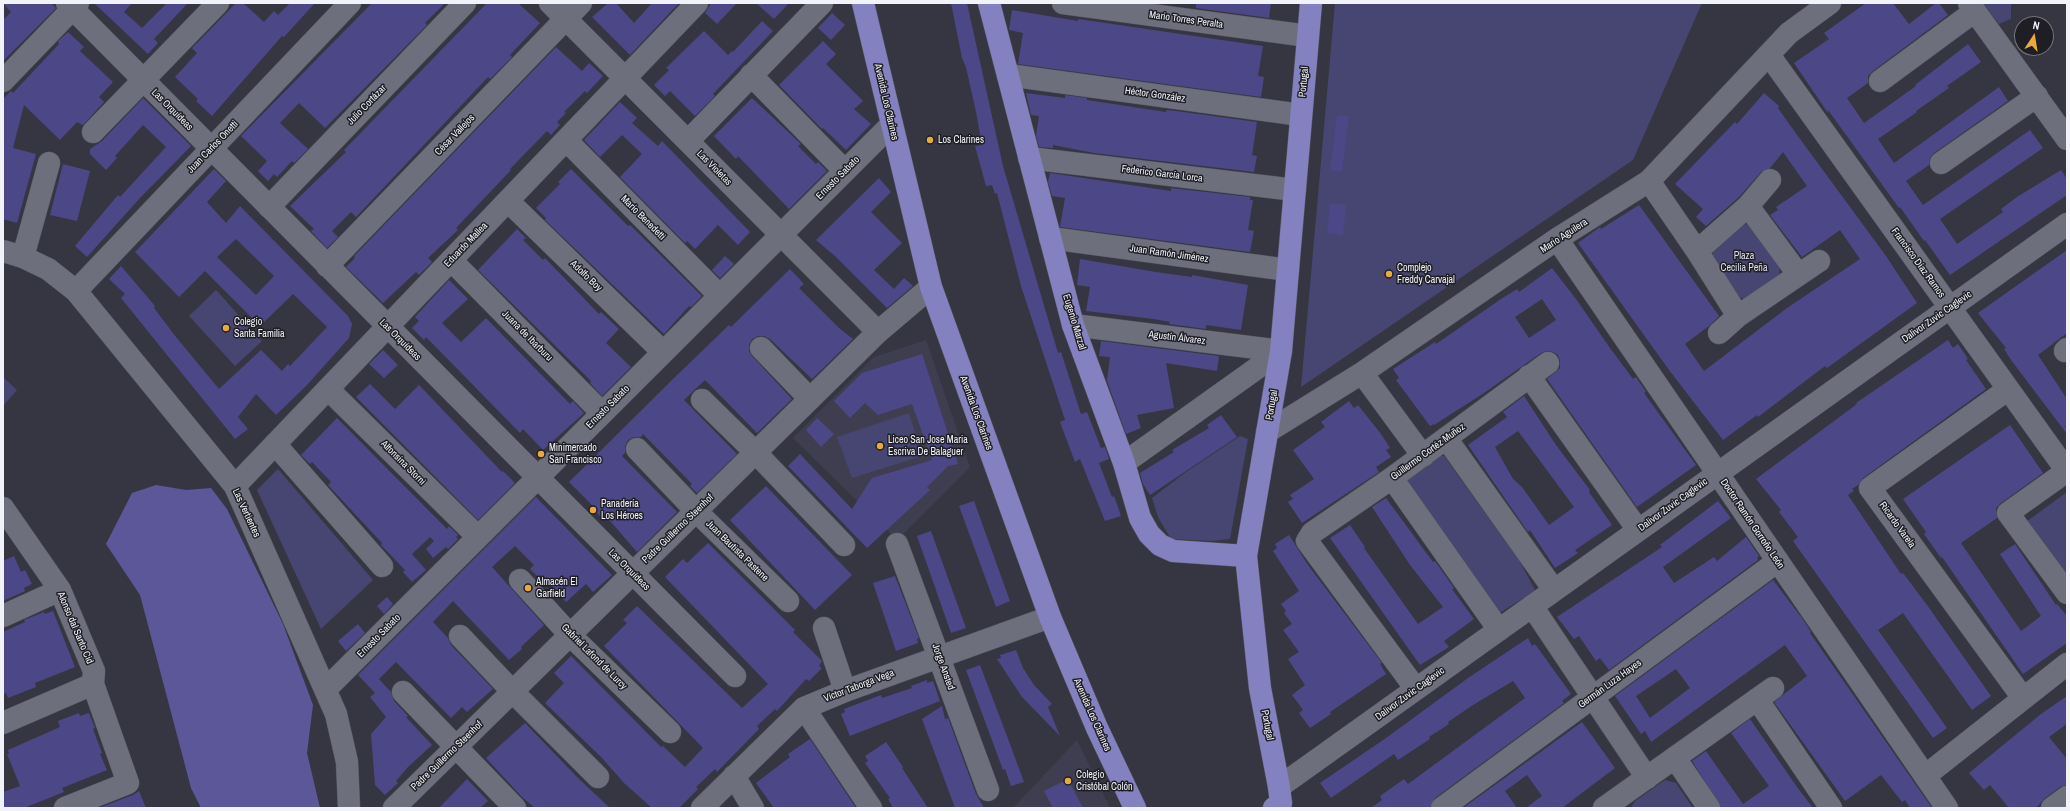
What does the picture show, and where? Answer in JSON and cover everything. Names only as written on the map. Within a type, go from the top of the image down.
[{"type":"main road","name":"Avenida Los Clarines","points":[[863,3],[931,287],[1050,617],[1097,728],[1135,808]]},
{"type":"main road","name":"Eugenio Marzal","points":[[989,3],[1073,325],[1124,463],[1140,518],[1149,534],[1160,545],[1173,551],[1246,556]]},
{"type":"main road","name":"Portugal","points":[[1279,802],[1260,688],[1246,556],[1281,351],[1311,3]]},
{"type":"street","points":[[93,132],[218,3]]},
{"type":"street","name":"Juan Carlos Onetti","points":[[76,291],[350,3]]},
{"type":"street","name":"Julio Cortázar","points":[[269,207],[465,3]]},
{"type":"street","name":"Las Violetas","points":[[550,3],[878,332]]},
{"type":"street","name":"César Vallejos","points":[[327,266],[567,20],[581,3]]},
{"type":"street","name":"Eduardo Mallea","points":[[235,486],[697,3]]},
{"type":"street","points":[[688,141],[822,3]]},
{"type":"street","name":"Mario Torres Peralta","points":[[1063,3],[1308,36]]},
{"type":"street","name":"Mario Aguilera","points":[[1267,432],[1362,373],[1557,240],[1649,181],[1789,33],[1830,3]]},
{"type":"street","points":[[3,81],[72,5]]},
{"type":"street","name":"Las Orquídeas","points":[[72,5],[387,327],[735,676]]},
{"type":"street","points":[[1880,81],[1972,7],[2067,139]]},
{"type":"street","name":"Francisco Díaz Ramos","points":[[1768,55],[1950,308],[2007,390],[2067,471]]},
{"type":"street","points":[[751,75],[845,171]]},
{"type":"street","name":"Héctor González","points":[[1008,75],[1301,115]]},
{"type":"street","points":[[1941,163],[2037,96]]},
{"type":"street","name":"Ernesto Sabato","points":[[326,689],[891,125]]},
{"type":"street","name":"Mario Benedetti","points":[[566,140],[720,296]]},
{"type":"street","name":"Federico García Lorca","points":[[1029,158],[1295,190]]},
{"type":"street","points":[[13,254],[49,164]]},
{"type":"street","points":[[1697,252],[1748,206],[1770,180]]},
{"type":"street","points":[[1649,181],[1738,316]]},
{"type":"street","name":"Adolfo Boy","points":[[508,200],[663,352]]},
{"type":"street","points":[[1748,206],[1798,274]]},
{"type":"street","name":"Dalivor Zuvic Caglevic","points":[[1279,802],[1416,689],[2067,224]]},
{"type":"street","name":"Juan Ramón Jiménez","points":[[1050,238],[1288,270]]},
{"type":"street","name":"Doctor Ramón Gorroño León","points":[[1557,240],[1947,808]]},
{"type":"street","name":"Las Vertientes","points":[[13,254],[48,269],[76,291],[235,486],[336,714],[347,762],[349,808]]},
{"type":"street","name":"Juana de Ibarburu","points":[[452,260],[602,413]]},
{"type":"street","points":[[1718,333],[1738,316],[1798,274],[1820,261]]},
{"type":"street","name":"Padre Guillermo Steenhof","points":[[398,807],[456,747],[878,332],[931,287]]},
{"type":"street","name":"Agustín Álvarez","points":[[1073,325],[1281,351]]},
{"type":"street","points":[[761,348],[810,400]]},
{"type":"street","points":[[1124,463],[1281,351]]},
{"type":"street","name":"Guillermo Cortéz Muñoz","points":[[1416,689],[1308,541],[1312,534],[1423,456],[1548,363]]},
{"type":"street","points":[[1362,373],[1423,456]]},
{"type":"street","points":[[1530,376],[1638,530]]},
{"type":"street","name":"Alfonsina Storni","points":[[328,389],[478,537]]},
{"type":"street","name":"Ricardo Varela","points":[[2007,390],[1870,488],[2023,698]]},
{"type":"street","points":[[702,400],[756,453],[844,545]]},
{"type":"street","points":[[1446,438],[1554,590]]},
{"type":"street","points":[[275,444],[382,566]]},
{"type":"street","name":"Juan Bautista Pastene","points":[[637,449],[696,511],[788,601]]},
{"type":"street","points":[[2067,471],[2008,513],[2067,593]]},
{"type":"street","points":[[1392,478],[1499,630]]},
{"type":"street","name":"Alonso dal Santo Cid","points":[[4,510],[60,590],[94,671],[93,684],[128,783],[64,808]]},
{"type":"street","name":"Jorge Ansted","points":[[897,544],[988,790]]},
{"type":"street","name":"Germán Luza Hayes","points":[[1442,808],[1778,561]]},
{"type":"street","name":"Gabriel Lafond de Lurcy","points":[[520,580],[570,635],[670,732]]},
{"type":"street","points":[[3,616],[60,590]]},
{"type":"street","points":[[1532,606],[1648,778]]},
{"type":"street","name":"Víctor Taborga Vega","points":[[702,808],[804,708],[845,691],[1050,617]]},
{"type":"street","points":[[824,628],[845,691]]},
{"type":"street","points":[[460,636],[513,692],[598,777]]},
{"type":"street","points":[[1925,776],[2067,664]]},
{"type":"street","points":[[3,723],[93,684]]},
{"type":"street","points":[[404,692],[515,808]]},
{"type":"street","points":[[1609,807],[1765,694],[1832,808]]},
{"type":"street","points":[[804,708],[871,808]]},
{"type":"street","points":[[1675,758],[1709,808]]},
{"type":"street","points":[[734,776],[753,808]]},
{"type":"shaded area","name":"Liceo San Jose Maria Escriva De Balaguer","points":[[926,340],[970,467],[897,540],[793,438],[874,357]]},
{"type":"shaded area","points":[[156,485],[186,490],[211,488],[227,509],[283,624],[313,705],[307,753],[320,808],[201,808],[191,788],[140,595],[106,544],[132,493]]},
{"type":"shaded area","name":"Colegio Cristóbal Colón","points":[[1077,740],[1110,808],[1013,808]]},
{"type":"green space","name":"Complejo Freddy Carvajal","points":[[1335,3],[1702,3],[1633,160],[1301,387]]},
{"type":"green space","points":[[1983,3],[2011,3],[2011,19],[1999,24]]},
{"type":"green space","name":"Plaza Cecilia Peña","points":[[1743,224],[1750,225],[1780,267],[1779,277],[1747,299],[1736,297],[1712,262],[1713,251]]},
{"type":"green space","name":"Colegio Santa Familia","points":[[216,290],[262,341],[235,366],[189,316]]},
{"type":"green space","points":[[3,377],[17,390],[3,406]]},
{"type":"green space","name":"Liceo San Jose Maria Escriva De Balaguer","points":[[909,413],[922,456],[852,478],[837,437]]},
{"type":"green space","points":[[1240,436],[1248,439],[1230,539],[1211,541],[1171,539],[1158,517],[1152,498],[1186,472]]},
{"type":"green space","points":[[1439,456],[1444,456],[1519,560],[1534,588],[1535,591],[1498,614],[1405,478]]},
{"type":"green space","points":[[278,469],[373,580],[321,629],[257,490]]},
{"type":"green space","points":[[2067,492],[2067,585],[2023,524]]},
{"type":"green space","points":[[1665,780],[1676,783],[1693,808],[1631,808],[1635,801]]},
{"type":"building","points":[[3,3],[51,3],[56,8],[3,61],[3,20],[11,12]]},
{"type":"building","points":[[94,3],[132,3],[124,12],[142,28],[167,3],[188,3],[154,39],[158,43],[148,54]]},
{"type":"building","points":[[236,3],[243,3],[264,22],[274,11],[278,15],[290,3],[315,3],[284,37],[282,36],[212,116],[196,101],[198,99],[175,77],[197,53],[192,48]]},
{"type":"building","points":[[372,3],[445,3],[425,23],[427,25],[325,128],[299,103],[280,123],[308,149],[294,163],[292,161],[277,177],[274,174],[268,181],[258,171],[267,161],[241,136]]},
{"type":"building","points":[[487,3],[518,3],[540,23],[510,55],[512,57],[490,79],[488,77],[356,217],[351,212],[332,231],[338,237],[327,248],[311,231],[314,229],[290,206],[346,152],[344,150]]},
{"type":"building","points":[[608,3],[616,3],[634,23],[652,3],[679,3],[630,55],[592,17]]},
{"type":"building","points":[[711,3],[737,3],[717,24],[705,13]]},
{"type":"building","points":[[756,3],[789,3],[774,19]]},
{"type":"building","points":[[951,3],[967,3],[1003,166],[1058,353],[1061,352],[1081,414],[1087,412],[1101,448],[1105,447],[1109,459],[1099,463],[1112,497],[1114,496],[1121,516],[1105,521],[1080,459],[1075,462],[1060,422],[1065,420],[1021,286],[997,193],[995,194],[992,185],[986,186],[975,146],[982,145]]},
{"type":"building","points":[[1196,3],[1271,3],[1269,18],[1196,8]]},
{"type":"building","points":[[1866,3],[1893,3],[1909,24],[1936,3],[1939,3],[1948,15],[1873,71],[1868,76],[1868,83],[1847,98],[1864,123],[1916,86],[1915,85],[1968,44],[1981,62],[1947,86],[1949,88],[1916,111],[1917,112],[1878,139],[1894,163],[1999,87],[2008,101],[1934,153],[1930,158],[1929,165],[1906,181],[1923,205],[2030,130],[2043,148],[1940,219],[1957,244],[2003,212],[2001,209],[2017,197],[2061,170],[2067,179],[2067,195],[1950,275],[1828,110],[1828,113],[1794,63],[1829,39],[1824,33]]},
{"type":"building","points":[[1012,10],[1078,21],[1078,19],[1263,46],[1258,76],[1264,77],[1261,97],[1018,64],[1023,33],[1009,30]]},
{"type":"building","points":[[832,13],[845,25],[831,40],[818,28]]},
{"type":"building","points":[[762,21],[773,31],[713,94],[715,96],[695,116],[670,91],[665,96],[654,85],[669,70],[666,68],[704,31],[728,55],[732,51],[733,52]]},
{"type":"building","points":[[68,32],[84,47],[80,51],[113,82],[99,97],[104,102],[83,125],[77,122],[60,140],[24,105],[13,148],[36,154],[17,223],[3,219],[3,99],[11,91],[13,93],[59,44],[58,41]]},
{"type":"building","points":[[823,41],[836,54],[826,64],[863,101],[854,109],[871,124],[846,150],[823,128],[822,129],[779,85]]},
{"type":"building","points":[[556,47],[582,71],[589,63],[603,76],[587,93],[585,91],[564,112],[566,113],[557,122],[560,125],[551,135],[547,131],[456,228],[458,230],[428,258],[432,262],[419,275],[416,272],[383,303],[346,267],[355,258],[354,256]]},
{"type":"building","points":[[1026,93],[1065,98],[1065,95],[1087,98],[1087,100],[1166,112],[1167,110],[1257,122],[1252,155],[1257,156],[1254,172],[1094,153],[1053,145],[1053,148],[1039,147],[1036,136],[1039,116],[1031,115]]},
{"type":"building","points":[[1764,93],[1779,106],[1778,108],[1792,128],[1886,256],[1917,303],[1827,368],[1825,366],[1758,417],[1757,415],[1723,440],[1669,370],[1578,243],[1600,227],[1601,229],[1639,205],[1719,316],[1709,326],[1685,344],[1704,371],[1787,308],[1860,259],[1840,230],[1802,257],[1770,215],[1778,210],[1776,207],[1807,186],[1783,152],[1770,168],[1761,172],[1739,197],[1706,226],[1696,217],[1703,209],[1675,184],[1735,122],[1737,124]]},
{"type":"building","points":[[143,98],[191,146],[140,198],[87,257],[75,246],[118,195],[120,197],[166,147],[143,125],[115,156],[117,158],[106,170],[90,154],[90,149],[102,141]]},
{"type":"building","points":[[752,98],[801,144],[798,146],[816,164],[818,162],[827,171],[789,209],[738,156],[736,159],[714,136]]},
{"type":"building","points":[[620,102],[637,118],[632,123],[658,146],[662,141],[750,232],[738,245],[718,225],[695,249],[687,241],[685,243],[620,177],[642,154],[622,135],[600,157],[584,140]]},
{"type":"building","points":[[1337,115],[1349,116],[1342,172],[1330,170]]},
{"type":"building","points":[[63,164],[90,171],[77,221],[50,215]]},
{"type":"building","points":[[214,169],[226,181],[207,202],[226,223],[240,206],[348,316],[352,324],[349,338],[307,385],[276,415],[256,394],[238,417],[248,429],[235,439],[121,298],[125,294],[109,279],[121,266],[155,306],[154,308],[176,337],[219,389],[261,350],[282,371],[288,364],[290,366],[327,327],[293,294],[260,326],[205,271],[179,297],[135,252]],"holes":[[[236,239],[274,276],[256,295],[217,257]]]},
{"type":"building","points":[[571,169],[628,226],[630,225],[702,296],[691,307],[689,306],[664,334],[545,220],[546,218],[536,208],[560,184],[558,182]]},
{"type":"building","points":[[1050,173],[1171,191],[1171,188],[1250,197],[1250,200],[1253,200],[1248,230],[1254,231],[1250,252],[1060,227],[1065,198],[1052,196],[1048,182]]},
{"type":"building","points":[[879,178],[891,192],[871,212],[902,243],[874,270],[894,289],[904,278],[913,286],[887,308],[836,257],[816,240]]},
{"type":"building","points":[[1330,203],[1346,205],[1343,235],[1327,233]]},
{"type":"building","points":[[517,229],[526,238],[523,240],[543,260],[545,258],[599,314],[601,312],[619,329],[606,343],[631,367],[602,396],[590,383],[591,381],[478,270]]},
{"type":"building","points":[[2067,250],[2067,333],[2038,355],[2067,399],[2067,434],[2011,360],[2004,349],[2006,348],[1978,313]]},
{"type":"building","points":[[725,256],[734,264],[720,278],[712,270]]},
{"type":"building","points":[[1080,259],[1156,272],[1192,277],[1192,275],[1248,285],[1241,330],[1206,325],[1206,329],[1169,324],[1170,322],[1154,319],[1086,311],[1090,287],[1077,285]]},
{"type":"building","points":[[1552,268],[1633,379],[1636,377],[1646,392],[1644,393],[1696,465],[1637,507],[1547,379],[1560,368],[1560,361],[1558,355],[1547,351],[1541,353],[1484,393],[1434,425],[1430,426],[1396,380],[1399,378],[1393,369],[1435,342],[1436,344],[1517,289],[1519,292]],"holes":[[[1542,299],[1556,320],[1529,338],[1515,317]]]},
{"type":"building","points":[[790,269],[804,284],[799,288],[839,328],[853,339],[812,379],[770,339],[764,336],[758,336],[752,339],[749,345],[749,351],[752,356],[792,399],[757,433],[705,380],[684,400],[737,454],[697,493],[690,486],[692,484],[643,434],[641,437],[634,437],[628,440],[625,446],[625,453],[622,456],[677,512],[637,552],[604,514],[601,517],[592,508],[594,507],[569,482],[729,325],[731,327]]},
{"type":"building","points":[[449,280],[468,299],[442,323],[461,342],[486,318],[570,404],[573,401],[584,413],[543,450],[523,429],[520,433],[426,337],[424,340],[412,328],[419,321],[415,317]]},
{"type":"building","points":[[1948,340],[1953,348],[1958,344],[1968,359],[1966,360],[1986,389],[1863,478],[1858,485],[1852,489],[1854,491],[1848,495],[1901,574],[1903,573],[1927,605],[1991,696],[1972,710],[1903,613],[1878,630],[1947,728],[1933,738],[1793,541],[1798,537],[1779,512],[1781,510],[1756,479],[1857,404],[1856,403]]},
{"type":"building","points":[[1101,341],[1219,356],[1217,371],[1166,363],[1174,408],[1137,415],[1141,428],[1126,434],[1107,381],[1110,357],[1099,356]]},
{"type":"building","points":[[383,350],[398,365],[384,378],[369,364]]},
{"type":"building","points":[[922,354],[958,464],[948,466],[927,487],[930,490],[867,548],[788,466],[800,454],[852,509],[872,478],[932,460],[912,404],[878,415],[865,403],[850,418],[834,401],[862,373]]},
{"type":"building","points":[[370,384],[395,409],[419,385],[502,472],[503,471],[515,483],[478,520],[356,397]]},
{"type":"building","points":[[1524,396],[1556,445],[1590,490],[1589,492],[1612,525],[1575,550],[1578,553],[1555,568],[1530,530],[1528,532],[1468,445],[1507,417],[1503,412]],"holes":[[[1518,431],[1574,507],[1549,525],[1522,487],[1513,479],[1495,447]]]},
{"type":"building","points":[[1349,401],[1354,408],[1358,405],[1381,434],[1390,448],[1386,450],[1391,457],[1376,467],[1379,472],[1302,523],[1288,502],[1293,499],[1290,495],[1314,479],[1293,450],[1325,427],[1321,422]]},
{"type":"building","points":[[1221,415],[1237,437],[1150,495],[1143,484],[1140,473],[1174,452],[1172,450],[1209,428],[1207,425]]},
{"type":"building","points":[[337,418],[447,529],[449,526],[458,535],[456,537],[458,539],[448,549],[446,547],[433,558],[426,549],[434,541],[430,537],[412,554],[426,570],[412,582],[403,572],[405,570],[381,545],[382,543],[328,485],[331,482],[312,462],[310,464],[301,455]]},
{"type":"building","points":[[817,418],[834,434],[821,447],[806,430]]},
{"type":"building","points":[[2010,425],[2043,473],[2001,503],[1996,508],[1997,518],[1961,543],[2021,631],[2041,616],[2000,554],[2015,544],[2056,605],[2057,604],[2067,616],[2067,643],[2023,674],[1942,557],[1941,558],[1924,534],[1926,532],[1903,499]]},
{"type":"building","points":[[766,486],[852,575],[815,610],[730,520]]},
{"type":"building","points":[[536,497],[612,575],[593,592],[586,584],[566,602],[544,578],[542,581],[530,569],[534,565],[515,546],[492,567],[544,625],[521,647],[522,649],[509,660],[453,601],[433,622],[448,638],[451,645],[493,689],[467,712],[462,707],[451,718],[396,662],[379,679],[391,692],[394,701],[408,716],[406,717],[432,745],[408,767],[396,781],[398,783],[385,795],[375,785],[371,734],[386,717],[370,697],[375,693],[358,675]]},
{"type":"building","points":[[1386,498],[1433,562],[1435,561],[1454,588],[1452,589],[1474,619],[1444,641],[1449,647],[1420,665],[1330,538],[1350,525],[1365,547],[1364,548],[1418,624],[1443,607],[1410,565],[1372,507]]},
{"type":"building","points":[[974,501],[1010,601],[996,607],[959,506]]},
{"type":"building","points":[[1718,501],[1731,518],[1663,567],[1674,583],[1714,557],[1717,561],[1746,537],[1759,556],[1757,558],[1758,560],[1609,670],[1600,658],[1596,661],[1579,636],[1574,639],[1557,617],[1662,547],[1660,545]]},
{"type":"building","points":[[931,531],[966,628],[951,633],[917,536]]},
{"type":"building","points":[[1289,535],[1308,565],[1382,663],[1380,664],[1386,674],[1330,712],[1331,714],[1310,728],[1299,713],[1303,710],[1292,695],[1305,685],[1288,659],[1299,652],[1283,630],[1292,624],[1284,613],[1286,611],[1281,604],[1299,591],[1273,551],[1277,548],[1275,544]]},
{"type":"building","points":[[708,543],[795,630],[793,632],[822,661],[819,666],[822,668],[809,681],[806,679],[777,711],[775,709],[757,726],[759,729],[717,772],[715,769],[696,787],[698,789],[679,808],[652,808],[624,783],[602,758],[545,703],[564,683],[554,673],[571,656],[661,747],[663,746],[685,767],[703,748],[604,646],[627,623],[623,620],[637,606],[742,708],[768,684],[665,577],[683,559],[687,563]]},
{"type":"building","points":[[14,556],[21,572],[25,570],[32,584],[24,588],[25,591],[3,601],[3,561]]},
{"type":"building","points":[[895,576],[919,638],[917,639],[918,643],[896,651],[873,583]]},
{"type":"building","points":[[1773,580],[1802,618],[1811,632],[1810,633],[1932,808],[1910,808],[1905,800],[1902,802],[1881,775],[1845,801],[1774,702],[1807,676],[1785,645],[1651,742],[1645,731],[1641,734],[1615,696]],"holes":[[[1676,669],[1690,688],[1650,718],[1636,696]]]},
{"type":"building","points":[[387,597],[393,604],[384,614],[377,606]]},
{"type":"building","points":[[53,611],[75,667],[35,683],[36,687],[8,698],[6,693],[3,694],[3,632],[25,622],[24,620],[44,612],[45,614]]},
{"type":"building","points":[[358,624],[365,633],[346,651],[338,641]]},
{"type":"building","points":[[1528,638],[1532,646],[1535,644],[1571,694],[1562,701],[1564,703],[1435,798],[1430,808],[1371,808],[1382,800],[1380,796],[1404,779],[1408,784],[1525,698],[1513,681],[1448,722],[1449,724],[1429,737],[1430,739],[1398,760],[1394,754],[1331,798],[1320,783],[1386,738],[1468,678]]},
{"type":"building","points":[[1016,650],[1023,668],[1034,685],[1052,704],[1048,707],[1060,736],[1022,697],[997,659],[1001,658],[1000,655]]},
{"type":"building","points":[[980,665],[1024,782],[1011,786],[1005,769],[1003,770],[966,670]]},
{"type":"building","points":[[927,680],[927,683],[933,681],[940,701],[850,736],[841,714],[845,712],[844,709],[881,695],[882,698],[912,688],[911,686]]},
{"type":"building","points":[[2067,696],[2067,724],[2049,737],[2067,759],[2067,785],[2060,787],[2045,798],[2036,808],[2009,808],[1990,785],[1984,790],[1969,773],[2041,714]]},
{"type":"building","points":[[942,706],[945,719],[948,718],[976,794],[984,808],[955,808],[922,719]]},
{"type":"building","points":[[79,713],[80,716],[89,713],[102,753],[100,754],[107,770],[62,788],[64,792],[24,808],[3,808],[3,792],[20,786],[7,754],[9,754],[8,750],[60,727],[58,721]]},
{"type":"building","points":[[1750,719],[1813,808],[1721,807],[1692,761],[1706,751],[1743,804],[1769,786],[1731,733]]},
{"type":"building","points":[[1582,722],[1615,768],[1562,808],[1526,808],[1542,796],[1527,775],[1505,791],[1517,808],[1463,808]]},
{"type":"building","points":[[525,723],[580,780],[610,808],[535,808],[522,797],[486,758]]},
{"type":"building","points":[[810,739],[856,808],[774,808],[756,783],[790,757],[788,754]]},
{"type":"building","points":[[886,742],[928,808],[893,808],[888,799],[890,798],[865,763],[868,761],[865,756]]},
{"type":"building","points":[[467,779],[488,801],[480,808],[439,808]]},
{"type":"building","points":[[1068,779],[1083,808],[1053,808],[1044,791]]},
{"type":"building","points":[[139,791],[146,808],[99,808],[133,795]]},
{"type":"place","name":"Los Clarines","points":[[930,140]]},
{"type":"place","name":"Complejo Freddy Carvajal","points":[[1389,274]]},
{"type":"place","name":"Colegio Santa Familia","points":[[226,328]]},
{"type":"place","name":"Liceo San Jose Maria Escriva De Balaguer","points":[[880,446]]},
{"type":"place","name":"Minimercado San Francisco","points":[[541,454]]},
{"type":"place","name":"Panadería Los Héroes","points":[[593,510]]},
{"type":"place","name":"Almacén El Garfield","points":[[528,588]]},
{"type":"place","name":"Colegio Cristóbal Colón","points":[[1068,781]]}]
